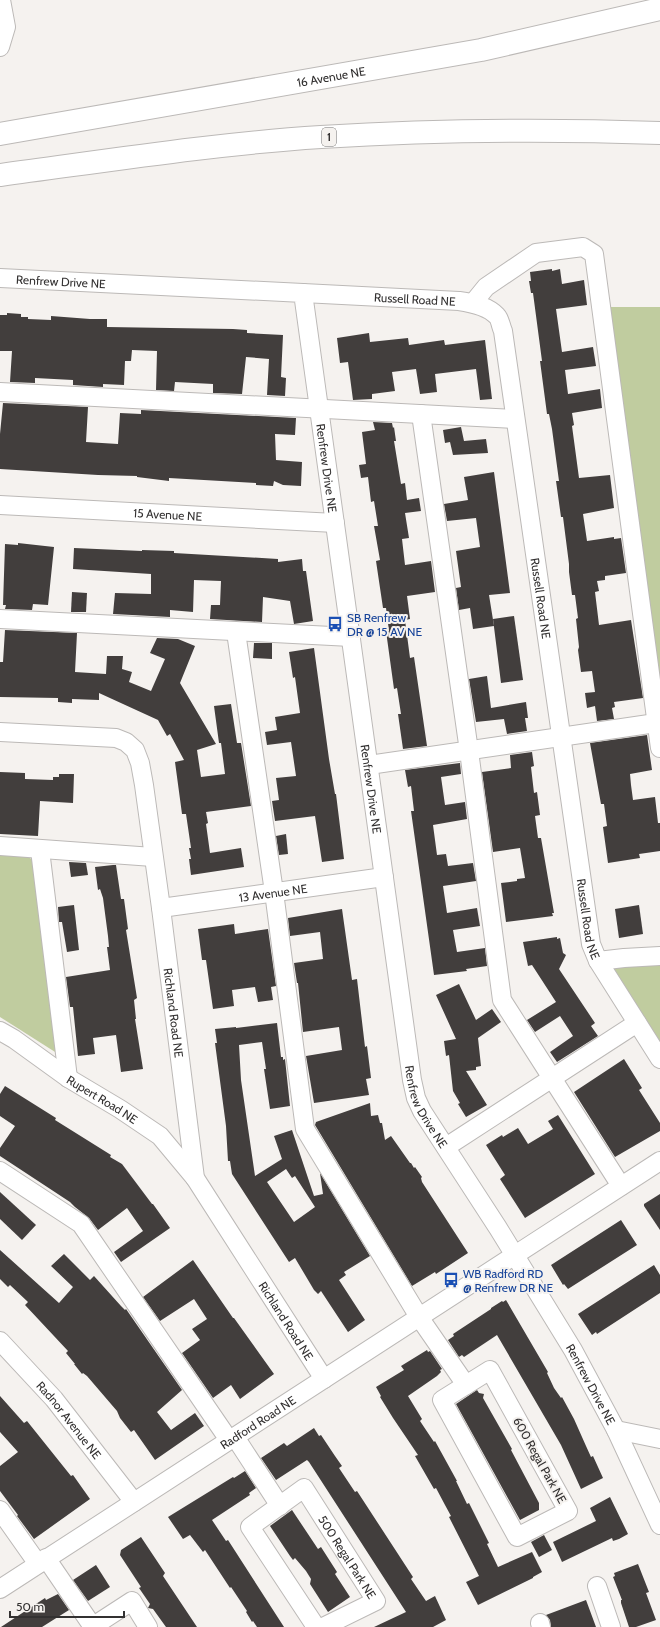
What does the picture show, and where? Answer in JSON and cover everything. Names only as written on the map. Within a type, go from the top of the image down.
[{"type":"highway","name":"16 Avenue NE","points":[[0,134],[481,50],[660,9]]},
{"type":"highway","name":"1","points":[[0,175],[207,148],[319,137],[443,131],[533,130],[660,133]]},
{"type":"street","points":[[0,47],[6,27],[1,0]]},
{"type":"street","points":[[472,303],[486,287],[536,253],[583,246],[594,254],[660,748]]},
{"type":"street","name":"Renfrew Drive NE","points":[[0,278],[304,293],[413,1086],[416,1098],[422,1111],[573,1350],[616,1430],[660,1524]]},
{"type":"street","name":"Russell Road NE","points":[[304,293],[472,303],[484,307],[498,316],[503,331],[591,944],[598,961],[660,1059]]},
{"type":"street","points":[[0,392],[320,410],[515,419]]},
{"type":"street","points":[[421,414],[469,751],[502,1000],[621,1186]]},
{"type":"street","name":"15 Avenue NE","points":[[0,506],[335,523]]},
{"type":"street","points":[[0,619],[351,638]]},
{"type":"street","points":[[236,632],[274,892],[305,1129],[419,1318],[466,1385]]},
{"type":"street","points":[[369,765],[656,723]]},
{"type":"street","name":"Richland Road NE","points":[[0,732],[116,738],[126,742],[135,750],[140,763],[153,857],[162,908],[195,1178],[324,1379]]},
{"type":"street","points":[[0,846],[153,857]]},
{"type":"street","points":[[40,850],[68,1078]]},
{"type":"street","name":"13 Avenue NE","points":[[162,908],[384,877]]},
{"type":"street","points":[[598,961],[660,956]]},
{"type":"street","points":[[446,1147],[637,1023]]},
{"type":"street","name":"Rupert Road NE","points":[[0,1031],[14,1039],[68,1078],[120,1109],[160,1136],[195,1178]]},
{"type":"street","points":[[514,1255],[660,1161]]},
{"type":"street","points":[[0,1170],[81,1224],[280,1506]]},
{"type":"street","name":"Radford Road NE","points":[[0,1588],[419,1318],[514,1255]]},
{"type":"street","name":"Radnor Avenue NE","points":[[0,1341],[54,1399],[134,1502]]},
{"type":"street","name":"600 Regal Park NE","points":[[490,1370],[568,1511],[517,1537],[442,1400],[466,1385],[490,1370]]},
{"type":"street","points":[[616,1430],[660,1439]]},
{"type":"street","name":"500 Regal Park NE","points":[[316,1627],[250,1527],[304,1488],[376,1601],[323,1627]]},
{"type":"street","points":[[0,1510],[42,1561],[92,1627],[132,1601],[148,1627]]},
{"type":"street","points":[[597,1586],[612,1627]]},
{"type":"green space","points":[[601,307],[660,307],[660,748]]},
{"type":"green space","points":[[7,852],[25,855],[33,860],[63,1057],[0,1017],[0,855]]},
{"type":"green space","points":[[660,956],[660,1059],[598,961]]},
{"type":"building","points":[[552,269],[552,271],[560,269],[562,284],[584,280],[587,305],[556,309],[562,352],[593,347],[596,366],[565,370],[568,394],[600,389],[602,408],[572,413],[574,425],[572,426],[579,478],[610,475],[614,508],[583,514],[587,541],[614,537],[614,539],[621,538],[626,573],[605,576],[605,580],[597,581],[599,591],[595,592],[599,625],[631,620],[643,698],[614,702],[615,707],[612,708],[614,719],[597,721],[595,706],[587,708],[585,693],[595,692],[592,671],[581,672],[578,650],[576,619],[578,618],[575,595],[572,595],[563,517],[561,517],[556,481],[559,481],[552,429],[549,414],[547,414],[533,293],[531,293],[529,281],[531,281],[530,272]]},
{"type":"building","points":[[7,313],[21,314],[21,317],[28,317],[28,319],[51,320],[51,316],[107,319],[107,327],[233,329],[247,330],[247,333],[283,335],[281,377],[286,378],[285,396],[267,395],[269,359],[246,357],[242,394],[213,393],[213,384],[175,382],[174,391],[156,390],[157,351],[132,350],[131,361],[125,361],[124,385],[103,384],[103,387],[73,385],[73,380],[35,378],[35,383],[10,382],[12,351],[0,351],[0,315],[7,315]]},
{"type":"building","points":[[369,333],[370,342],[408,338],[409,345],[444,340],[445,345],[485,340],[492,399],[480,400],[476,369],[435,374],[437,392],[420,394],[416,369],[392,372],[395,391],[372,394],[372,399],[353,400],[348,362],[340,363],[337,338]]},
{"type":"building","points":[[3,403],[88,407],[86,442],[118,444],[120,413],[141,414],[141,410],[296,418],[295,435],[275,434],[276,460],[302,462],[301,486],[283,485],[274,481],[273,486],[256,485],[256,483],[169,478],[169,481],[137,476],[0,469],[0,434]]},
{"type":"building","points":[[373,422],[392,423],[393,428],[394,427],[396,441],[394,441],[401,484],[405,483],[407,500],[419,498],[421,511],[405,513],[409,538],[402,539],[405,565],[431,561],[435,592],[407,596],[410,619],[405,620],[410,658],[414,657],[427,746],[403,749],[398,714],[401,714],[397,688],[394,689],[386,631],[389,631],[386,608],[383,608],[376,561],[380,560],[374,526],[378,526],[374,501],[371,502],[368,477],[361,478],[359,465],[366,464],[362,432],[375,430]]},
{"type":"building","points":[[461,427],[464,441],[486,439],[488,453],[453,455],[450,442],[445,443],[443,430]]},
{"type":"building","points":[[494,472],[510,593],[489,595],[494,626],[473,629],[470,608],[459,610],[456,588],[461,587],[456,551],[480,547],[476,518],[447,521],[444,504],[468,500],[464,477]]},
{"type":"building","points":[[18,543],[54,547],[48,605],[33,604],[32,610],[5,609],[6,605],[3,605],[5,544],[18,545]]},
{"type":"building","points":[[74,548],[174,551],[174,553],[278,559],[278,562],[302,559],[303,571],[306,571],[313,621],[294,624],[290,601],[263,597],[262,622],[210,619],[211,605],[220,605],[221,581],[194,580],[193,612],[170,610],[170,617],[113,614],[115,593],[151,594],[151,574],[73,569]]},
{"type":"building","points":[[72,592],[87,593],[86,612],[71,612]]},
{"type":"building","points":[[514,616],[523,680],[501,683],[493,619]]},
{"type":"building","points":[[5,630],[77,633],[75,672],[106,674],[107,656],[123,656],[122,669],[132,672],[129,682],[151,691],[165,659],[150,653],[157,638],[178,639],[195,646],[180,683],[216,744],[197,750],[201,777],[225,774],[214,706],[231,704],[237,743],[241,743],[251,806],[206,812],[210,853],[241,848],[244,867],[191,875],[189,848],[191,848],[186,814],[182,814],[175,762],[184,760],[170,734],[167,736],[158,720],[99,693],[99,700],[72,699],[72,703],[58,702],[58,698],[0,697],[0,662],[3,662]]},
{"type":"building","points":[[254,643],[272,643],[272,659],[253,658]]},
{"type":"building","points":[[314,648],[329,759],[336,794],[344,859],[322,862],[315,816],[275,821],[272,801],[279,800],[276,778],[296,776],[291,742],[267,745],[265,732],[277,730],[275,717],[300,713],[295,677],[293,678],[289,652]]},
{"type":"building","points":[[487,676],[491,708],[526,702],[528,718],[525,718],[527,731],[507,734],[504,719],[476,722],[469,679]]},
{"type":"building","points":[[647,735],[652,770],[630,774],[631,785],[633,800],[655,797],[658,823],[660,823],[660,851],[639,854],[640,858],[608,863],[603,827],[607,826],[604,804],[601,804],[590,743]]},
{"type":"building","points":[[532,752],[534,766],[531,767],[534,793],[537,792],[540,815],[535,816],[538,838],[541,838],[554,913],[552,913],[553,916],[506,922],[501,883],[517,881],[517,879],[525,878],[520,848],[493,852],[482,772],[511,768],[510,755]]},
{"type":"building","points":[[460,763],[461,774],[441,777],[445,805],[465,802],[467,819],[433,825],[437,855],[446,854],[448,866],[473,863],[476,881],[443,886],[447,913],[477,908],[480,926],[453,930],[457,952],[485,948],[487,966],[466,969],[467,971],[434,975],[411,811],[414,811],[411,786],[408,787],[405,770]]},
{"type":"building","points":[[0,772],[25,773],[25,779],[53,780],[53,777],[59,777],[59,774],[74,774],[73,803],[40,801],[38,836],[0,834]]},
{"type":"building","points":[[286,834],[288,854],[279,855],[276,836]]},
{"type":"building","points":[[69,862],[86,863],[88,875],[71,877]]},
{"type":"building","points":[[116,865],[121,899],[124,899],[128,929],[126,930],[137,998],[134,1000],[135,1019],[143,1069],[121,1072],[116,1035],[93,1038],[95,1054],[78,1056],[73,1007],[70,1007],[66,977],[110,970],[107,947],[109,947],[108,936],[103,898],[100,889],[98,890],[95,867]]},
{"type":"building","points":[[74,905],[79,950],[67,952],[62,922],[59,922],[58,907]]},
{"type":"building","points":[[639,905],[643,934],[619,938],[615,909]]},
{"type":"building","points":[[342,909],[352,980],[357,979],[365,1047],[367,1046],[371,1078],[366,1079],[369,1095],[314,1103],[306,1056],[342,1050],[339,1027],[303,1032],[298,983],[294,963],[323,959],[320,932],[290,936],[288,918]]},
{"type":"building","points":[[234,924],[235,934],[268,929],[276,986],[271,987],[273,1000],[258,1002],[255,987],[232,990],[234,1006],[213,1009],[206,960],[202,960],[198,929]]},
{"type":"building","points":[[557,937],[557,939],[560,938],[563,953],[566,955],[559,969],[595,1023],[591,1026],[598,1036],[557,1062],[550,1052],[573,1036],[560,1016],[535,1032],[527,1020],[556,1002],[532,965],[528,966],[523,942]]},
{"type":"building","points":[[459,984],[476,1020],[492,1009],[501,1022],[478,1038],[481,1066],[476,1067],[476,1070],[466,1071],[487,1105],[466,1117],[458,1104],[460,1103],[453,1091],[449,1055],[446,1056],[444,1041],[456,1039],[436,995]]},
{"type":"building","points":[[277,1023],[281,1057],[283,1057],[283,1060],[285,1059],[290,1106],[270,1109],[264,1069],[266,1069],[262,1042],[239,1045],[241,1080],[255,1176],[282,1159],[274,1136],[292,1130],[314,1196],[323,1194],[320,1173],[370,1256],[344,1272],[346,1275],[339,1280],[365,1320],[348,1332],[321,1291],[318,1294],[314,1290],[295,1258],[289,1262],[232,1174],[230,1161],[228,1161],[226,1126],[215,1043],[217,1043],[215,1029]],"holes":[[[286,1169],[292,1178],[295,1176],[315,1207],[294,1222],[267,1182]]]},
{"type":"building","points":[[624,1059],[642,1088],[639,1090],[660,1123],[660,1131],[615,1157],[574,1092]]},
{"type":"building","points":[[5,1086],[56,1118],[55,1120],[111,1155],[110,1157],[122,1164],[170,1228],[121,1262],[114,1252],[143,1231],[127,1208],[98,1230],[89,1218],[70,1202],[0,1156],[0,1148],[15,1126],[0,1116],[0,1094]]},
{"type":"building","points":[[370,1103],[371,1116],[378,1115],[380,1123],[382,1123],[385,1140],[391,1136],[410,1163],[414,1168],[415,1167],[422,1177],[422,1182],[468,1253],[436,1274],[435,1272],[412,1286],[315,1125],[316,1122]]},
{"type":"building","points":[[558,1115],[595,1174],[525,1218],[500,1179],[505,1175],[486,1145],[502,1135],[503,1137],[518,1128],[528,1144],[553,1129],[548,1121]]},
{"type":"building","points":[[0,1192],[36,1225],[22,1240],[0,1219]]},
{"type":"building","points":[[660,1194],[660,1230],[644,1204]]},
{"type":"building","points":[[621,1220],[637,1245],[568,1289],[564,1284],[563,1285],[551,1265]]},
{"type":"building","points":[[0,1250],[59,1303],[73,1287],[51,1266],[64,1254],[90,1280],[94,1276],[121,1306],[125,1310],[126,1309],[182,1390],[157,1412],[171,1430],[195,1413],[204,1426],[155,1460],[134,1430],[131,1432],[120,1418],[117,1411],[87,1376],[83,1373],[82,1374],[74,1364],[66,1353],[68,1351],[25,1305],[28,1302],[10,1285],[8,1287],[0,1279]]},
{"type":"building","points":[[193,1260],[274,1374],[240,1399],[231,1385],[213,1398],[182,1353],[200,1340],[192,1329],[207,1319],[194,1299],[160,1321],[143,1297]]},
{"type":"building","points":[[654,1265],[660,1275],[660,1293],[597,1334],[596,1332],[592,1335],[578,1314]]},
{"type":"building","points":[[506,1300],[548,1372],[547,1373],[554,1388],[561,1398],[562,1397],[574,1419],[591,1457],[593,1456],[603,1478],[581,1489],[561,1445],[497,1335],[464,1357],[462,1355],[459,1357],[448,1340],[454,1336],[453,1334],[491,1308]]},
{"type":"building","points":[[427,1350],[428,1352],[430,1351],[442,1369],[437,1376],[408,1396],[422,1419],[420,1421],[434,1442],[435,1441],[457,1481],[467,1504],[469,1503],[489,1543],[487,1544],[498,1567],[532,1552],[542,1572],[533,1578],[478,1605],[466,1582],[479,1576],[449,1517],[451,1516],[436,1488],[434,1489],[415,1456],[418,1455],[380,1397],[381,1396],[376,1387],[404,1370],[401,1366]]},
{"type":"building","points":[[477,1390],[479,1393],[484,1394],[483,1398],[512,1449],[511,1450],[539,1503],[539,1510],[520,1520],[456,1404]]},
{"type":"building","points":[[0,1396],[24,1423],[27,1421],[71,1476],[73,1475],[90,1499],[34,1539],[0,1491],[0,1466],[18,1452],[0,1432]]},
{"type":"building","points":[[314,1428],[319,1436],[321,1435],[342,1466],[339,1468],[355,1492],[357,1491],[413,1577],[411,1579],[426,1601],[435,1596],[446,1620],[433,1627],[374,1627],[406,1612],[309,1462],[307,1460],[276,1480],[261,1458],[284,1443],[287,1446]]},
{"type":"building","points":[[245,1471],[256,1488],[249,1493],[250,1495],[212,1520],[226,1541],[228,1540],[284,1627],[257,1627],[253,1621],[252,1622],[246,1612],[247,1611],[205,1550],[203,1552],[190,1535],[183,1539],[168,1517]]},
{"type":"building","points":[[610,1497],[628,1534],[613,1541],[612,1538],[562,1562],[553,1542],[596,1521],[590,1508]]},
{"type":"building","points":[[292,1510],[318,1549],[321,1547],[337,1572],[335,1574],[350,1597],[328,1612],[310,1584],[311,1579],[306,1571],[295,1558],[293,1560],[270,1526]]},
{"type":"building","points":[[544,1535],[552,1550],[539,1557],[531,1542]]},
{"type":"building","points":[[141,1537],[165,1573],[163,1576],[197,1627],[166,1627],[153,1609],[148,1608],[150,1604],[139,1588],[141,1587],[120,1555],[121,1550]]},
{"type":"building","points":[[638,1564],[649,1592],[646,1593],[656,1620],[636,1627],[629,1627],[621,1603],[622,1600],[613,1577],[615,1576],[614,1573]]},
{"type":"building","points":[[96,1565],[110,1587],[88,1601],[73,1580]]},
{"type":"building","points":[[58,1594],[69,1610],[42,1627],[1,1627],[45,1598],[46,1600]]},
{"type":"building","points":[[586,1600],[596,1627],[551,1627],[550,1620],[546,1615]]},
{"type":"place","name":"SB Renfrew DR @ 15 AV NE","points":[[335,624]]},
{"type":"place","name":"WB Radford RD @ Renfrew DR NE","points":[[451,1280]]}]
